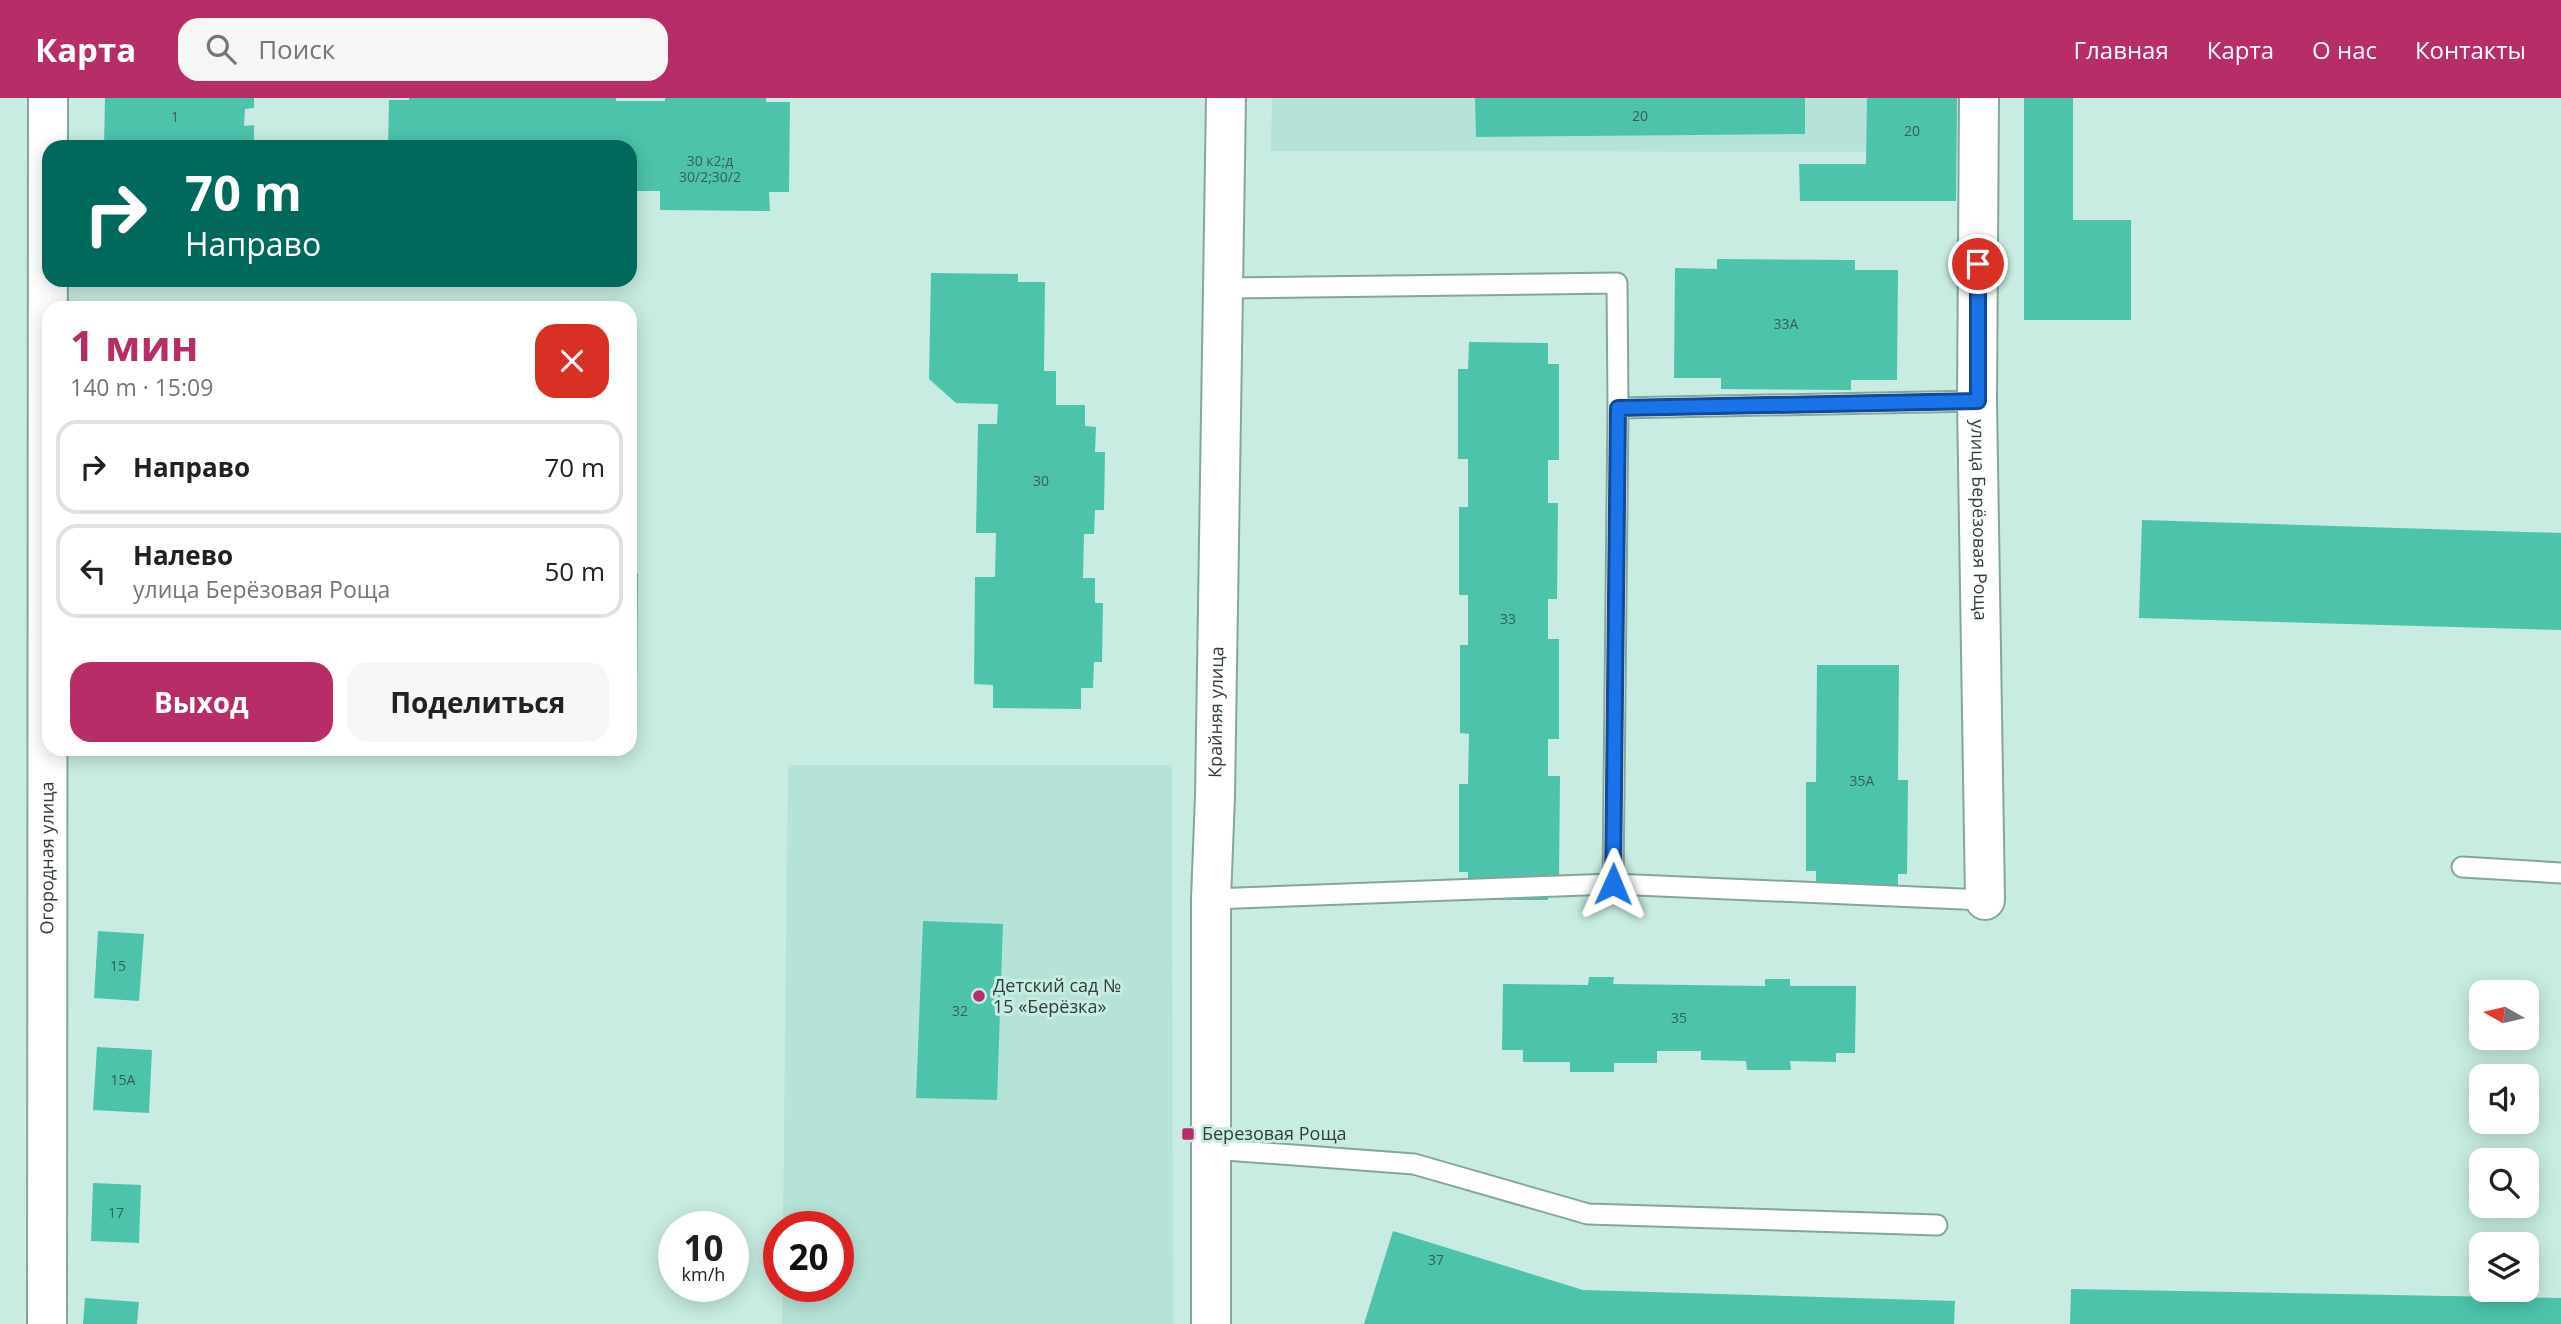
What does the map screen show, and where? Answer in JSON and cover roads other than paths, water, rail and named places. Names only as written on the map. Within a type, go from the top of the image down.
[{"type":"street","name":"Огородная улица","points":[[48,98],[48,140]]},
{"type":"street","name":"Крайняя улица","points":[[1211,1324],[1211,899],[1226,98]]},
{"type":"street","name":"улица Берёзовая Роща","points":[[1979,98],[1978,401],[1985,900]]},
{"type":"street","name":"Огородная улица","points":[[47,756],[47,1324]]},
{"type":"lane","points":[[1223,288],[1617,283],[1613,884]]},
{"type":"lane","points":[[1618,408],[1978,401]]},
{"type":"lane","points":[[2462,867],[2561,873]]},
{"type":"lane","points":[[1211,899],[1613,884],[1985,900]]},
{"type":"lane","points":[[1212,1149],[1414,1164],[1588,1214],[1937,1225]]},
{"type":"place","name":"Детский сад № 15 «Берёзка»","points":[[979,996]]},
{"type":"place","name":"Березовая Роща","points":[[1188,1134]]}]
